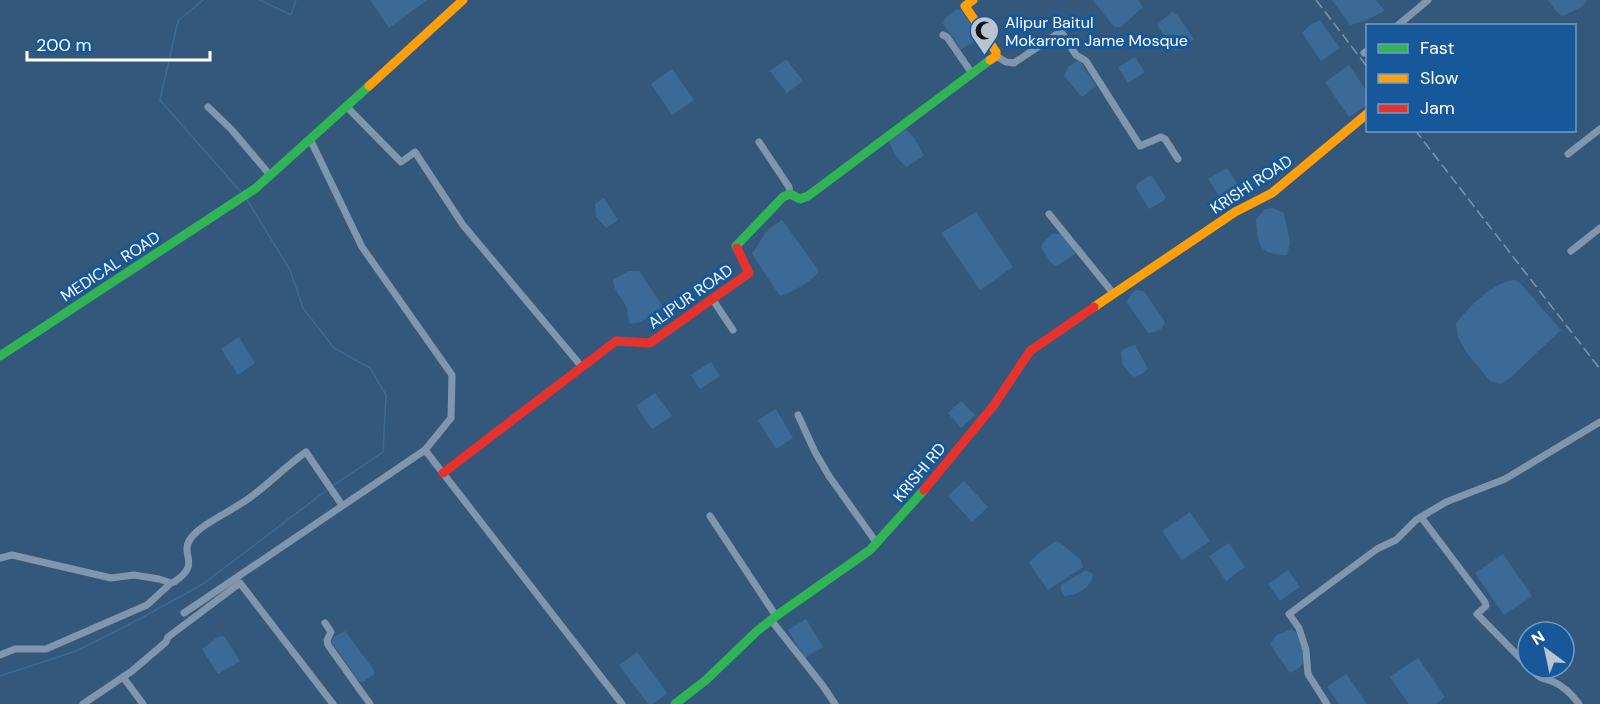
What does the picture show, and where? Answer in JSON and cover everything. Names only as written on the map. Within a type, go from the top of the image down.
[{"type":"street","points":[[208,107],[231,129],[270,175],[463,0]]},
{"type":"street","points":[[973,0],[965,6],[996,52],[996,56],[1006,62],[1014,63],[1062,33],[1076,55],[1086,61],[1140,146],[1161,137],[1165,139],[1178,159]]},
{"type":"street","points":[[1401,24],[1428,0]]},
{"type":"street","points":[[943,34],[971,72]]},
{"type":"street","points":[[759,142],[789,187],[790,194],[800,199],[808,196],[939,100],[971,72],[996,56]]},
{"type":"street","points":[[346,106],[401,162],[415,152],[463,225],[582,367]]},
{"type":"street","name":"KRISHI ROAD","points":[[1175,252],[1235,212],[1272,193],[1366,115]]},
{"type":"street","points":[[1568,154],[1600,129]]},
{"type":"street","points":[[184,613],[425,450],[451,418],[452,375],[362,247],[310,139]]},
{"type":"street","name":"MEDICAL ROAD","points":[[0,356],[256,188],[270,175]]},
{"type":"street","name":"ALIPUR ROAD","points":[[443,473],[616,341],[650,343],[749,273],[736,246],[776,203],[790,194]]},
{"type":"street","points":[[1049,214],[1113,293]]},
{"type":"street","points":[[1571,251],[1600,228]]},
{"type":"street","name":"KRISHI RD","points":[[675,704],[706,680],[773,618],[870,550],[994,405],[1020,362],[1030,351],[1175,252]]},
{"type":"street","points":[[711,300],[733,330]]},
{"type":"street","points":[[798,415],[829,476],[876,542]]},
{"type":"street","points":[[1327,704],[1308,674],[1306,650],[1299,628],[1289,614],[1377,549],[1396,540],[1421,517],[1446,502],[1505,479],[1600,422]]},
{"type":"street","points":[[425,450],[622,704]]},
{"type":"street","points":[[174,582],[186,575],[189,568],[187,545],[190,539],[252,496],[306,452],[342,505]]},
{"type":"street","points":[[710,516],[773,618],[836,704]]},
{"type":"street","points":[[1421,517],[1485,602],[1486,606],[1477,614],[1516,654]]},
{"type":"street","points":[[0,558],[12,555],[111,578],[134,575],[171,583],[147,605],[46,649],[15,649],[0,654]]},
{"type":"street","points":[[83,704],[123,677],[168,638],[240,583],[333,704]]},
{"type":"street","points":[[326,624],[331,632],[327,640],[328,645],[370,704]]},
{"type":"street","points":[[123,677],[143,704]]},
{"type":"street","points":[[1547,680],[1555,682],[1579,704]]},
{"type":"water","points":[[370,0],[427,0],[389,28]]},
{"type":"water","points":[[1093,0],[1138,0],[1143,7],[1121,27],[1114,27]]},
{"type":"water","points":[[1332,0],[1376,0],[1385,11],[1350,25]]},
{"type":"water","points":[[1548,0],[1587,0],[1582,7],[1562,16]]},
{"type":"water","points":[[957,9],[961,10],[979,36],[977,40],[961,49],[943,24],[945,18]]},
{"type":"water","points":[[1172,12],[1177,15],[1194,39],[1175,51],[1157,25]]},
{"type":"water","points":[[1320,20],[1340,48],[1321,61],[1302,33],[1310,25]]},
{"type":"water","points":[[1135,57],[1145,72],[1128,83],[1118,67]]},
{"type":"water","points":[[786,59],[803,81],[787,93],[770,71]]},
{"type":"water","points":[[1079,60],[1096,86],[1082,97],[1064,76],[1068,67]]},
{"type":"water","points":[[1349,65],[1366,90],[1366,105],[1349,117],[1325,82]]},
{"type":"water","points":[[672,69],[694,100],[672,115],[651,84]]},
{"type":"water","points":[[906,129],[915,139],[924,156],[906,167],[895,155],[888,139]]},
{"type":"water","points":[[1227,168],[1239,187],[1221,199],[1208,179]]},
{"type":"water","points":[[1152,176],[1166,198],[1149,209],[1136,188],[1137,184]]},
{"type":"water","points":[[604,198],[618,220],[606,228],[596,217],[595,204]]},
{"type":"water","points":[[1273,208],[1284,213],[1290,243],[1287,255],[1270,253],[1261,247],[1259,242],[1256,219],[1265,209]]},
{"type":"water","points":[[976,212],[1013,267],[980,290],[941,233]]},
{"type":"water","points":[[782,220],[819,271],[801,286],[780,296],[752,254],[768,229]]},
{"type":"water","points":[[1052,234],[1064,234],[1076,253],[1057,266],[1051,263],[1041,247]]},
{"type":"water","points":[[629,271],[639,271],[663,307],[648,318],[630,324],[626,305],[615,288],[613,280]]},
{"type":"water","points":[[1514,280],[1520,283],[1561,330],[1501,384],[1490,381],[1466,352],[1458,337],[1456,323],[1490,290]]},
{"type":"water","points":[[1136,290],[1144,291],[1165,322],[1154,332],[1148,333],[1127,302]]},
{"type":"water","points":[[239,337],[255,363],[238,375],[221,349]]},
{"type":"water","points":[[1135,345],[1148,369],[1133,377],[1123,365],[1121,353],[1125,348]]},
{"type":"water","points":[[711,362],[720,376],[700,389],[691,375]]},
{"type":"water","points":[[655,393],[672,416],[652,429],[636,406]]},
{"type":"water","points":[[961,401],[975,415],[961,428],[948,413]]},
{"type":"water","points":[[776,409],[793,438],[776,449],[758,420]]},
{"type":"water","points":[[964,481],[988,507],[972,522],[948,496]]},
{"type":"water","points":[[1190,512],[1210,541],[1182,560],[1162,531]]},
{"type":"water","points":[[1056,541],[1081,560],[1083,567],[1048,590],[1029,563]]},
{"type":"water","points":[[1229,543],[1245,567],[1226,581],[1209,556]]},
{"type":"water","points":[[1503,554],[1532,596],[1504,615],[1475,573]]},
{"type":"water","points":[[1086,570],[1093,574],[1087,587],[1069,596],[1064,596],[1061,585]]},
{"type":"water","points":[[1288,570],[1300,587],[1280,601],[1268,584]]},
{"type":"water","points":[[806,619],[823,647],[805,658],[788,630]]},
{"type":"water","points":[[1292,629],[1297,634],[1306,660],[1290,673],[1270,644],[1277,635]]},
{"type":"water","points":[[345,631],[374,670],[374,674],[363,682],[360,682],[331,642],[334,637]]},
{"type":"water","points":[[224,636],[240,661],[218,674],[202,649],[218,637]]},
{"type":"water","points":[[637,652],[667,693],[653,704],[648,704],[619,665]]},
{"type":"water","points":[[1418,658],[1445,697],[1436,704],[1409,704],[1390,677]]},
{"type":"water","points":[[1346,674],[1367,704],[1339,704],[1327,687]]},
{"type":"waterway","points":[[203,0],[178,21],[160,100],[241,192]]},
{"type":"waterway","points":[[260,0],[291,15],[296,0]]},
{"type":"waterway","points":[[246,198],[290,270],[303,308],[334,348],[370,368],[386,395],[383,452],[331,487]]},
{"type":"waterway","points":[[0,676],[76,651],[203,584],[327,490]]},
{"type":"railway","points":[[1316,0],[1366,65]]},
{"type":"railway","points":[[1417,132],[1600,369]]},
{"type":"traffic: fast","points":[[737,248],[736,246],[783,197],[790,194],[800,199],[808,196],[990,60]]},
{"type":"traffic: fast","points":[[0,356],[256,188],[369,86]]},
{"type":"traffic: fast","points":[[675,704],[706,680],[776,616],[870,550],[924,490]]},
{"type":"traffic: slow","points":[[369,86],[463,0]]},
{"type":"traffic: slow","points":[[973,0],[965,6],[996,52],[996,56],[990,60]]},
{"type":"traffic: slow","points":[[1094,307],[1235,212],[1272,193],[1366,115]]},
{"type":"traffic: jam","points":[[443,473],[616,341],[650,343],[749,273],[737,248]]},
{"type":"traffic: jam","points":[[924,490],[994,405],[1030,351],[1094,307]]},
{"type":"place","name":"Alipur Baitul Mokarrom Jame Mosque","points":[[984,56]]}]
